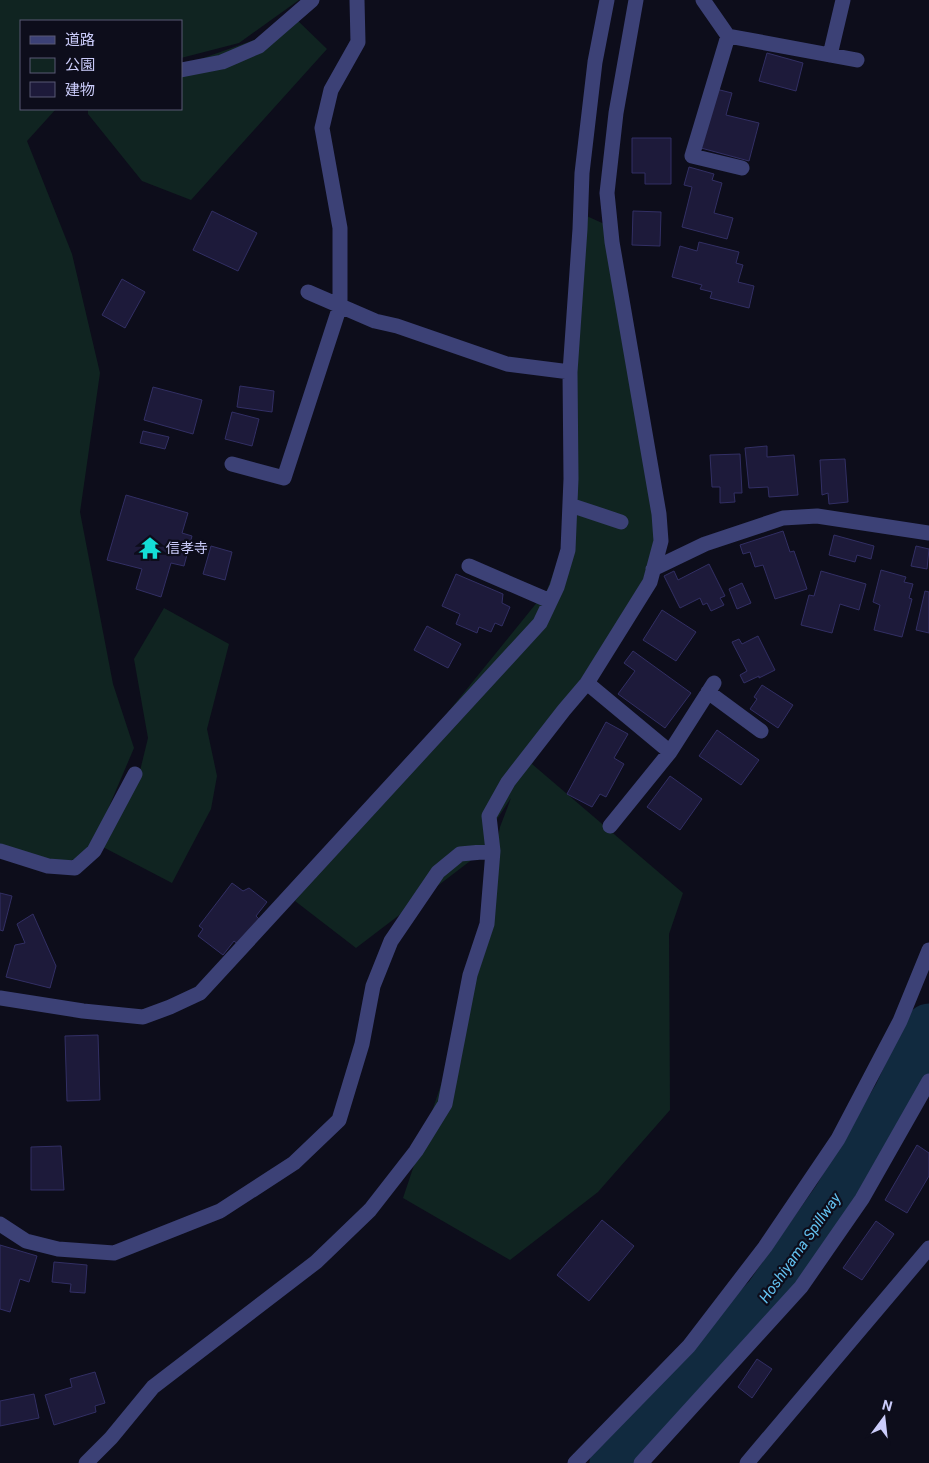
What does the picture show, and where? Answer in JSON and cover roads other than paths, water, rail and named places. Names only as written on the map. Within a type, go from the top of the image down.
[{"type":"street","points":[[182,70],[222,62],[259,46],[312,0]]},
{"type":"street","points":[[232,464],[284,478],[340,306],[340,228],[322,128],[331,90],[358,42],[357,0]]},
{"type":"street","points":[[0,998],[83,1011],[143,1017],[200,993],[540,623],[557,587],[568,550],[571,479],[570,372],[582,173],[596,62],[607,0]]},
{"type":"street","points":[[86,1463],[111,1438],[153,1387],[316,1262],[364,1217],[416,1151],[445,1104],[470,975],[487,924],[494,851],[490,816],[508,782],[587,683],[650,582],[661,542],[660,514],[612,242],[607,193],[616,113],[636,0]]},
{"type":"street","points":[[703,0],[728,36],[857,60]]},
{"type":"street","points":[[830,55],[843,0]]},
{"type":"street","points":[[728,36],[692,156],[742,168]]},
{"type":"street","points":[[308,292],[375,321],[397,326],[507,364],[570,372]]},
{"type":"street","points":[[570,505],[621,522]]},
{"type":"street","points":[[653,569],[705,544],[783,518],[817,516],[929,533]]},
{"type":"street","points":[[469,566],[550,601]]},
{"type":"street","points":[[587,683],[670,752]]},
{"type":"street","points":[[610,826],[670,752],[711,688],[761,731]]},
{"type":"street","points":[[0,851],[48,866],[75,868],[94,851],[135,774]]},
{"type":"street","points":[[0,1224],[26,1241],[58,1248],[114,1254],[220,1211],[294,1163],[339,1120],[362,1044],[373,986],[391,941],[438,872],[460,854],[494,851]]},
{"type":"street","points":[[575,1463],[689,1346],[765,1247],[838,1139],[900,1021],[929,950]]},
{"type":"street","points":[[641,1463],[800,1287],[862,1199],[929,1081]]},
{"type":"street","points":[[747,1463],[929,1248]]},
{"type":"waterway","name":"Hoshiyama Spillway","points":[[614,1463],[768,1297],[838,1197],[898,1095],[929,1028]]},
{"type":"place","name":"信孝寺","points":[[150,548]]}]
